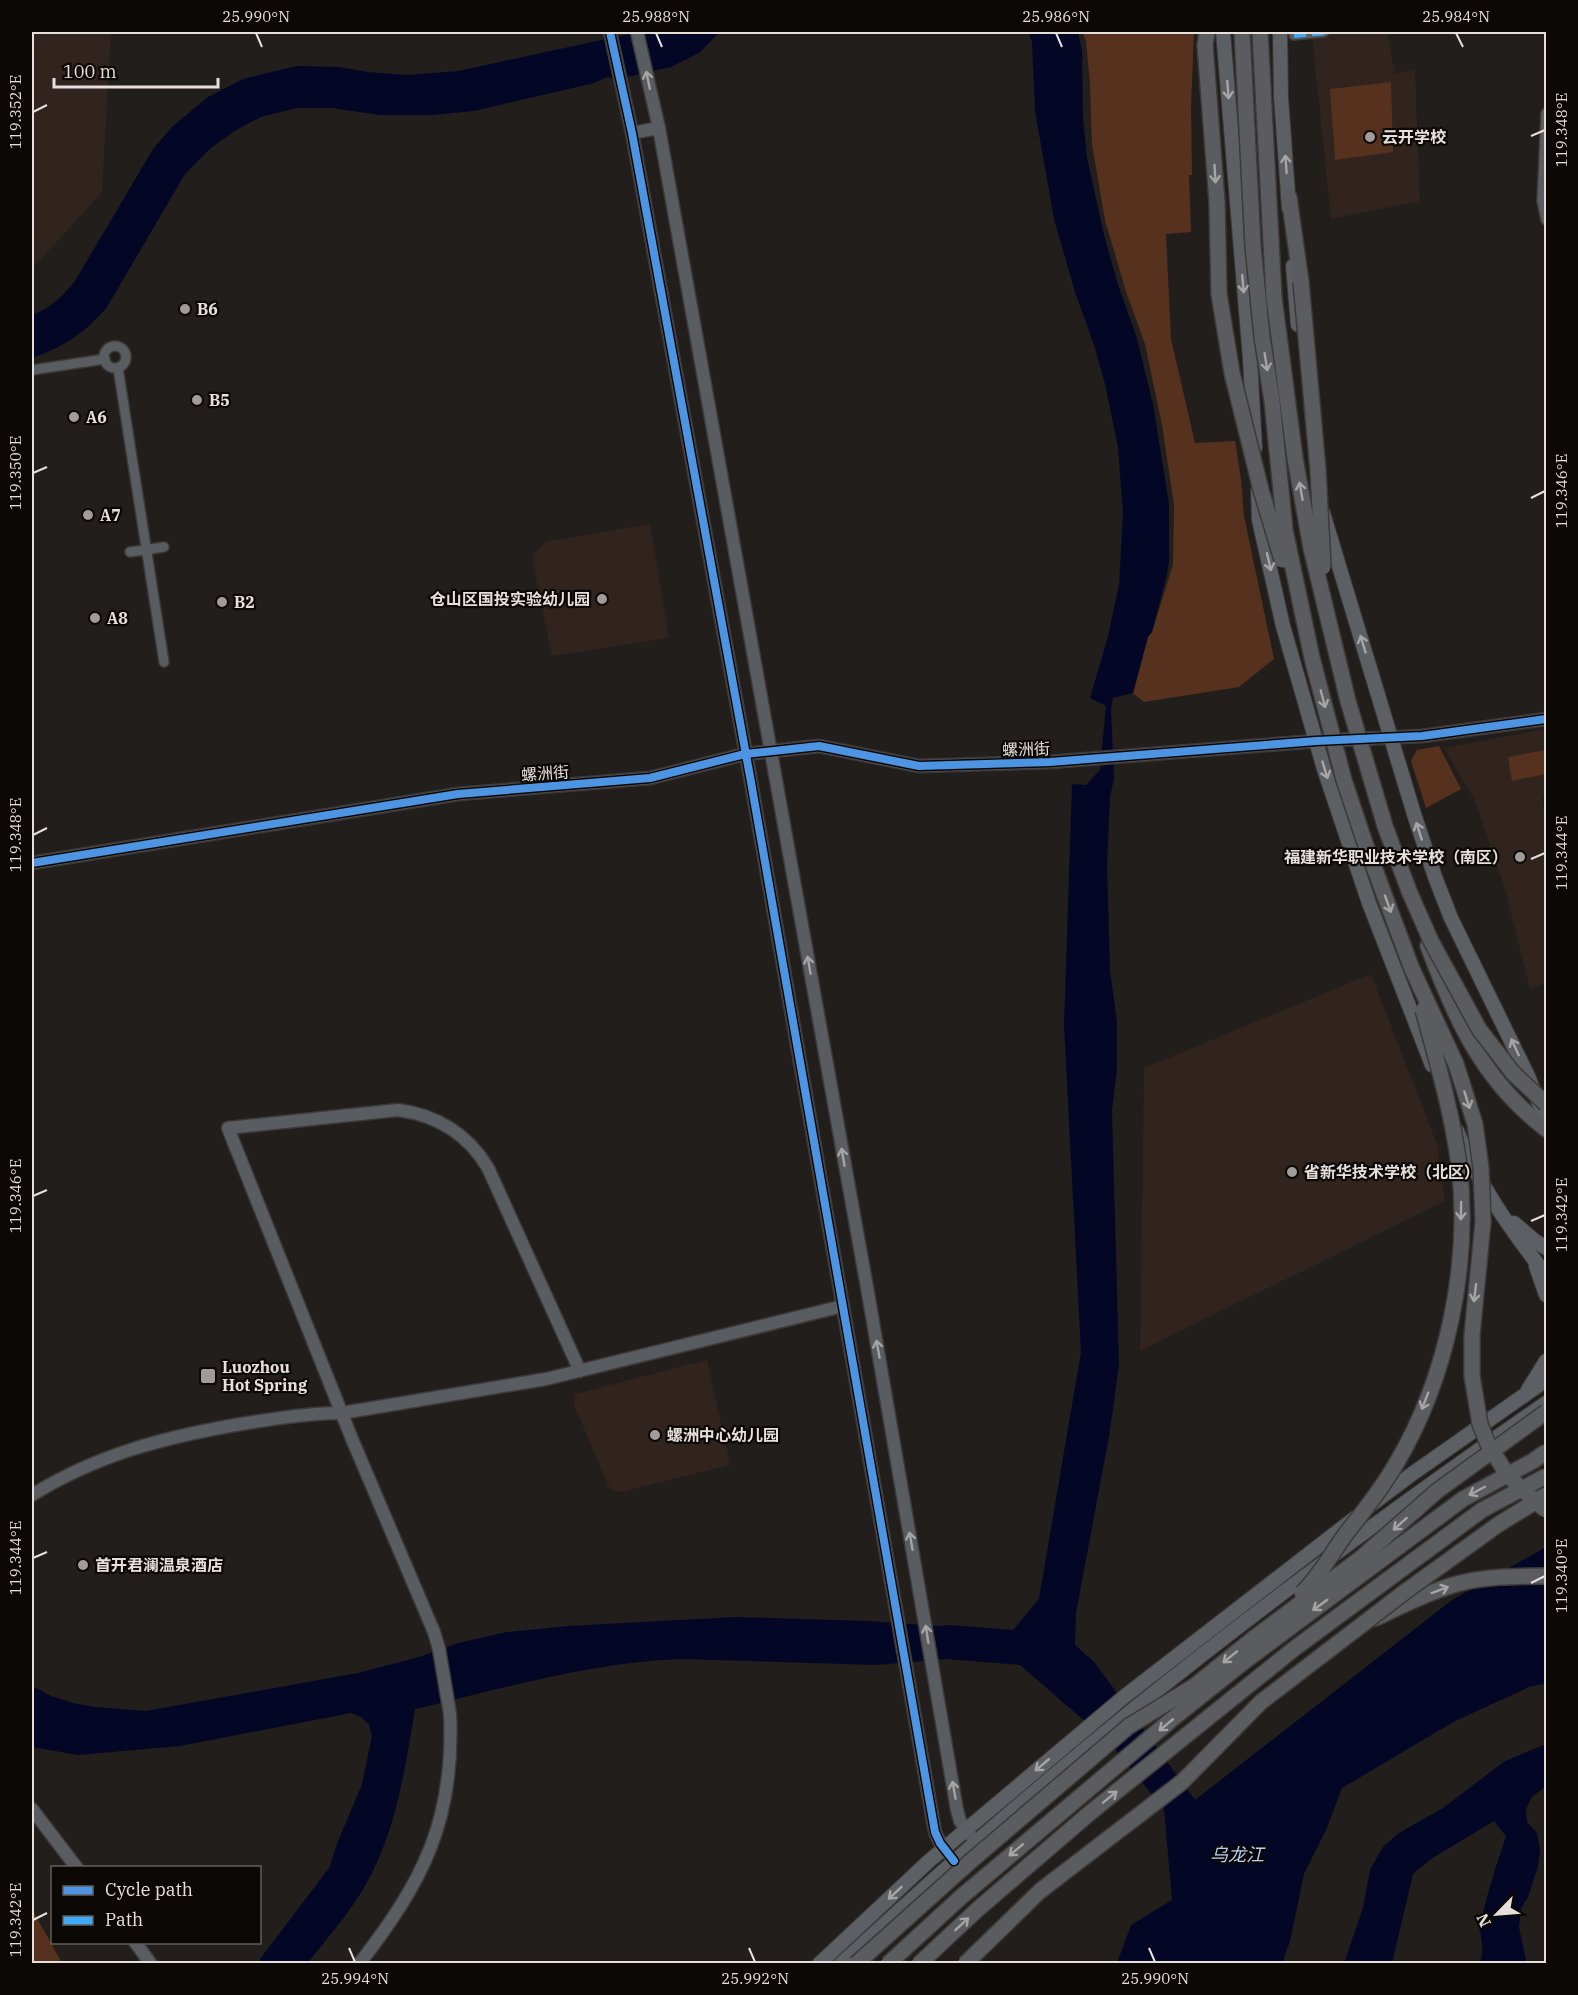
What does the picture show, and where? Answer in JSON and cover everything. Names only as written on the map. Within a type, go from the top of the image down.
[{"type":"highway","points":[[1207,32],[1205,45],[1217,202],[1219,294],[1232,373],[1261,490],[1289,581],[1303,614]]},
{"type":"highway","points":[[1242,32],[1257,289],[1272,401],[1285,530],[1312,658],[1344,780],[1412,969],[1456,1064],[1474,1124],[1479,1148],[1483,1222],[1474,1304],[1472,1368],[1473,1390],[1480,1424],[1488,1444],[1505,1471],[1546,1510]]},
{"type":"highway","points":[[1260,32],[1274,298],[1295,458],[1311,548],[1347,701],[1385,826],[1447,993],[1480,1059],[1510,1096],[1546,1129]]},
{"type":"highway","points":[[1288,197],[1301,282],[1318,470],[1324,603]]},
{"type":"highway","points":[[1409,891],[1431,941],[1479,1029],[1513,1073],[1546,1104]]},
{"type":"highway","points":[[1254,1638],[1316,1579],[1340,1541],[1396,1464],[1425,1404],[1449,1330],[1460,1261],[1459,1166],[1448,1102],[1412,969]]},
{"type":"highway","points":[[856,1964],[972,1860],[1129,1726],[1193,1687],[1254,1638],[1362,1558],[1437,1491],[1546,1412]]},
{"type":"highway","points":[[888,1964],[970,1889],[1171,1720],[1245,1661],[1463,1499],[1546,1452]]},
{"type":"highway","points":[[919,1964],[978,1909],[1091,1812],[1295,1648],[1482,1510],[1546,1476]]},
{"type":"highway","points":[[965,1964],[1040,1891],[1182,1782],[1261,1702],[1350,1633],[1490,1531],[1546,1495]]},
{"type":"highway","points":[[1350,1633],[1404,1605],[1454,1584],[1499,1577],[1546,1576]]},
{"type":"main road","points":[[1223,32],[1250,359],[1259,520],[1283,626],[1356,868],[1388,956],[1460,1137],[1497,1208],[1546,1275]]},
{"type":"main road","points":[[1280,32],[1281,97],[1294,292],[1310,433],[1324,514],[1414,814],[1444,902],[1511,1038],[1546,1121]]},
{"type":"main road","points":[[1497,1208],[1546,1248]]},
{"type":"main road","points":[[1533,1258],[1546,1295]]},
{"type":"main road","points":[[1526,1394],[1546,1361]]},
{"type":"main road","points":[[819,1964],[944,1849],[1125,1696],[1412,1474],[1546,1380]]},
{"type":"main road","points":[[841,1964],[954,1861],[1136,1708],[1304,1576],[1546,1403]]},
{"type":"street","points":[[610,32],[632,133],[745,754],[935,1832],[954,1861]]},
{"type":"street","points":[[637,32],[659,128],[922,1599],[958,1817],[976,1842]]},
{"type":"street","points":[[1294,35],[1324,32]]},
{"type":"street","points":[[1546,113],[1542,201],[1546,220]]},
{"type":"street","points":[[632,133],[659,128]]},
{"type":"street","points":[[114,346],[126,353],[126,361],[118,368],[111,367],[105,359],[108,349],[114,346]]},
{"type":"street","points":[[32,370],[105,359]]},
{"type":"street","points":[[118,368],[164,662]]},
{"type":"street","points":[[130,552],[164,548]]},
{"type":"street","name":"螺洲街","points":[[32,863],[458,794],[650,778],[745,754],[819,746],[919,766],[1061,761],[1316,741],[1422,736],[1546,718]]},
{"type":"street","points":[[359,1964],[404,1903],[432,1845],[442,1813],[448,1782],[451,1749],[450,1714],[434,1632],[342,1413],[228,1128],[398,1110],[425,1116],[453,1130],[477,1151],[488,1168],[580,1371]]},
{"type":"street","points":[[32,1495],[81,1468],[120,1452],[168,1438],[314,1413],[342,1413],[546,1379],[843,1306]]},
{"type":"street","points":[[32,1809],[75,1866]]},
{"type":"street","points":[[136,1944],[151,1964]]},
{"type":"shaded area","points":[[32,32],[111,32],[102,192],[32,269]]},
{"type":"shaded area","points":[[1082,32],[1194,32],[1191,108],[1192,175],[1189,175],[1191,232],[1166,234],[1171,339],[1195,443],[1235,441],[1244,516],[1274,659],[1239,687],[1144,702],[1133,693],[1148,636],[1152,632],[1173,565],[1174,505],[1162,425],[1145,344],[1126,292],[1105,220],[1092,145],[1090,85],[1086,41]]},
{"type":"shaded area","name":"云开学校","points":[[1387,32],[1395,74],[1415,69],[1420,201],[1331,219],[1312,35]]},
{"type":"shaded area","points":[[1391,82],[1393,152],[1335,160],[1330,89]]},
{"type":"shaded area","name":"仓山区国投实验幼儿园","points":[[650,524],[669,638],[552,656],[533,560],[535,552],[546,542]]},
{"type":"shaded area","name":"福建新华职业技术学校（南区）","points":[[1546,729],[1546,791],[1542,796],[1546,828],[1546,983],[1530,989],[1504,886],[1475,801],[1444,748]]},
{"type":"shaded area","points":[[1439,746],[1461,789],[1426,808],[1411,761],[1417,750]]},
{"type":"shaded area","points":[[1546,750],[1546,774],[1512,781],[1508,757]]},
{"type":"shaded area","name":"省新华技术学校（北区）","points":[[1371,974],[1437,1144],[1445,1201],[1140,1351],[1144,1068]]},
{"type":"shaded area","name":"螺洲中心幼儿园","points":[[707,1360],[730,1465],[620,1492],[613,1490],[609,1487],[574,1405],[575,1394]]},
{"type":"shaded area","points":[[32,1909],[62,1963],[32,1963]]},
{"type":"water","points":[[638,32],[720,32],[699,53],[671,67],[619,79],[607,77],[594,83],[474,111],[432,115],[380,115],[332,108],[297,108],[261,117],[236,130],[211,148],[185,174],[107,307],[90,325],[73,338],[32,358],[32,315],[56,301],[75,281],[153,149],[173,126],[208,97],[243,79],[297,66],[339,67],[406,75],[458,71]]},
{"type":"water","name":"乌龙江","points":[[1028,32],[1078,32],[1082,50],[1083,118],[1087,158],[1104,235],[1118,285],[1136,335],[1153,404],[1169,504],[1169,562],[1152,632],[1148,637],[1133,693],[1113,698],[1111,709],[1114,778],[1110,798],[1107,865],[1110,970],[1117,1022],[1117,1069],[1112,1110],[1119,1364],[1110,1431],[1076,1613],[1075,1645],[1095,1663],[1195,1800],[1452,1600],[1546,1547],[1546,1683],[1529,1687],[1455,1721],[1342,1788],[1326,1830],[1304,1874],[1290,1941],[1282,1964],[1117,1963],[1131,1925],[1172,1900],[1164,1809],[1110,1743],[1020,1665],[946,1659],[877,1665],[681,1659],[647,1661],[580,1671],[415,1709],[403,1777],[392,1822],[376,1865],[359,1896],[307,1964],[257,1963],[329,1868],[362,1784],[372,1736],[369,1725],[361,1717],[351,1713],[180,1746],[78,1755],[32,1747],[32,1686],[51,1696],[73,1703],[146,1711],[358,1673],[419,1657],[458,1643],[507,1632],[568,1626],[736,1617],[868,1621],[1013,1630],[1039,1599],[1081,1352],[1064,1025],[1072,784],[1086,785],[1100,770],[1106,706],[1090,698],[1108,636],[1119,585],[1123,514],[1118,447],[1105,384],[1054,219],[1035,111],[1032,41]]},
{"type":"water","points":[[1546,1744],[1546,1786],[1531,1798],[1526,1809],[1527,1822],[1537,1833],[1540,1850],[1538,1867],[1528,1897],[1521,1909],[1519,1927],[1525,1963],[1479,1963],[1482,1953],[1481,1922],[1506,1836],[1494,1821],[1431,1859],[1413,1874],[1392,1963],[1344,1963],[1363,1908],[1370,1870],[1383,1847],[1399,1833],[1443,1808],[1505,1761]]},
{"type":"marked path","points":[[1294,35],[1324,32]]},
{"type":"cycle path","points":[[610,32],[632,133],[751,782],[935,1832],[940,1843],[954,1861]]},
{"type":"cycle path","points":[[32,863],[458,794],[650,778],[745,754],[819,746],[919,766],[1050,762],[1316,741],[1422,736],[1546,719]]},
{"type":"place","name":"云开学校","points":[[1370,137]]},
{"type":"place","name":"B6","points":[[185,309]]},
{"type":"place","name":"B5","points":[[197,400]]},
{"type":"place","name":"A6","points":[[74,417]]},
{"type":"place","name":"A7","points":[[88,515]]},
{"type":"place","name":"仓山区国投实验幼儿园","points":[[602,599]]},
{"type":"place","name":"B2","points":[[222,602]]},
{"type":"place","name":"A8","points":[[95,618]]},
{"type":"place","name":"福建新华职业技术学校（南区）","points":[[1520,857]]},
{"type":"place","name":"省新华技术学校（北区）","points":[[1292,1172]]},
{"type":"place","name":"Luozhou Hot Spring","points":[[208,1376]]},
{"type":"place","name":"螺洲中心幼儿园","points":[[655,1435]]},
{"type":"place","name":"首开君澜温泉酒店","points":[[83,1565]]}]
